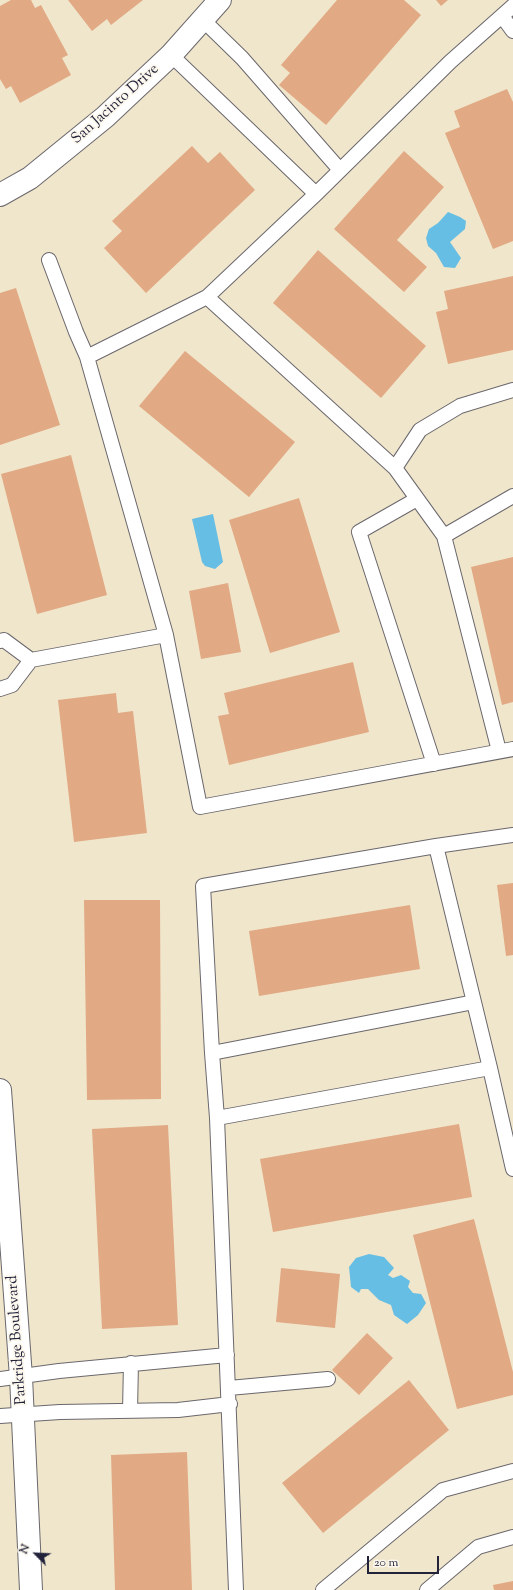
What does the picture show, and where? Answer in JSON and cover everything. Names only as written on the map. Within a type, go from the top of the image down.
[{"type":"street","name":"San Jacinto Drive","points":[[0,195],[30,178],[105,118],[171,55],[220,0]]},
{"type":"street","name":"Parkridge Boulevard","points":[[0,1090],[11,1378],[22,1415],[31,1590]]},
{"type":"lane","points":[[87,357],[207,297],[316,194],[450,62],[513,6]]},
{"type":"lane","points":[[502,16],[513,31]]},
{"type":"lane","points":[[203,20],[242,58],[340,170]]},
{"type":"lane","points":[[171,55],[316,194]]},
{"type":"lane","points":[[49,260],[87,357],[166,635],[200,806],[506,750],[444,536],[395,468],[207,297]]},
{"type":"lane","points":[[395,468],[420,430],[460,406],[513,390]]},
{"type":"lane","points":[[444,536],[513,496]]},
{"type":"lane","points":[[417,499],[358,532],[434,764]]},
{"type":"lane","points":[[0,689],[12,685],[31,660],[166,635]]},
{"type":"lane","points":[[0,641],[4,640],[31,660]]},
{"type":"lane","points":[[236,1590],[230,1404],[217,1118],[203,886],[436,846],[513,835]]},
{"type":"lane","points":[[436,846],[513,1169]]},
{"type":"lane","points":[[212,1053],[474,1002]]},
{"type":"lane","points":[[217,1118],[490,1068]]},
{"type":"lane","points":[[11,1378],[131,1363],[227,1355]]},
{"type":"lane","points":[[130,1411],[131,1363]]},
{"type":"lane","points":[[229,1388],[328,1379]]},
{"type":"lane","points":[[0,1416],[60,1412],[178,1410],[230,1404]]},
{"type":"lane","points":[[323,1590],[443,1490],[513,1471]]},
{"type":"lane","points":[[427,1590],[478,1547],[513,1537]]},
{"type":"water","points":[[448,212],[466,221],[465,229],[450,242],[461,258],[455,268],[444,267],[436,253],[428,246],[426,238],[429,229],[438,223]]},
{"type":"water","points":[[213,514],[223,562],[215,569],[205,566],[202,562],[192,519]]},
{"type":"water","points":[[369,1254],[384,1257],[394,1268],[388,1275],[393,1278],[401,1275],[410,1281],[408,1287],[413,1293],[421,1294],[426,1303],[418,1315],[407,1324],[394,1315],[391,1305],[379,1300],[368,1289],[361,1289],[359,1293],[351,1287],[349,1267],[356,1258]]},
{"type":"building","points":[[11,0],[31,0],[35,8],[41,5],[68,55],[62,58],[71,75],[20,103],[11,86],[6,89],[0,79],[0,6]]},
{"type":"building","points":[[68,0],[143,0],[111,25],[107,19],[92,31]]},
{"type":"building","points":[[337,0],[404,0],[421,15],[326,125],[279,85],[290,73],[281,65]]},
{"type":"building","points":[[436,0],[448,0],[441,6]]},
{"type":"building","points":[[507,89],[513,102],[513,241],[493,249],[445,133],[460,127],[454,111]]},
{"type":"building","points":[[192,146],[208,163],[220,152],[255,190],[146,293],[104,248],[122,231],[112,221]]},
{"type":"building","points":[[404,151],[444,187],[397,240],[427,267],[404,292],[334,229]]},
{"type":"building","points":[[318,250],[426,346],[381,398],[273,303]]},
{"type":"building","points":[[513,276],[513,350],[448,364],[436,312],[448,309],[444,291]]},
{"type":"building","points":[[16,288],[60,425],[0,445],[0,293]]},
{"type":"building","points":[[185,351],[295,442],[249,497],[139,406]]},
{"type":"building","points":[[71,455],[107,595],[37,614],[1,474]]},
{"type":"building","points":[[299,498],[340,632],[270,653],[229,520]]},
{"type":"building","points":[[513,557],[513,702],[502,705],[471,567]]},
{"type":"building","points":[[228,583],[241,652],[201,659],[189,591]]},
{"type":"building","points":[[353,662],[369,732],[229,765],[218,716],[229,714],[224,693]]},
{"type":"building","points":[[116,693],[118,713],[133,711],[147,833],[74,842],[58,700]]},
{"type":"building","points":[[513,883],[513,955],[506,956],[497,885]]},
{"type":"building","points":[[84,900],[160,900],[161,1099],[87,1100]]},
{"type":"building","points":[[410,905],[420,969],[259,996],[249,931]]},
{"type":"building","points":[[459,1124],[472,1197],[273,1232],[260,1159]]},
{"type":"building","points":[[168,1125],[178,1325],[102,1329],[92,1129]]},
{"type":"building","points":[[474,1219],[513,1372],[513,1395],[457,1409],[413,1235]]},
{"type":"building","points":[[281,1268],[340,1274],[335,1328],[276,1322]]},
{"type":"building","points":[[367,1333],[393,1358],[359,1395],[332,1370]]},
{"type":"building","points":[[409,1380],[449,1430],[323,1533],[282,1483]]},
{"type":"building","points":[[187,1452],[192,1590],[115,1590],[111,1455]]},
{"type":"building","points":[[513,1581],[513,1590],[494,1590],[493,1585]]}]
